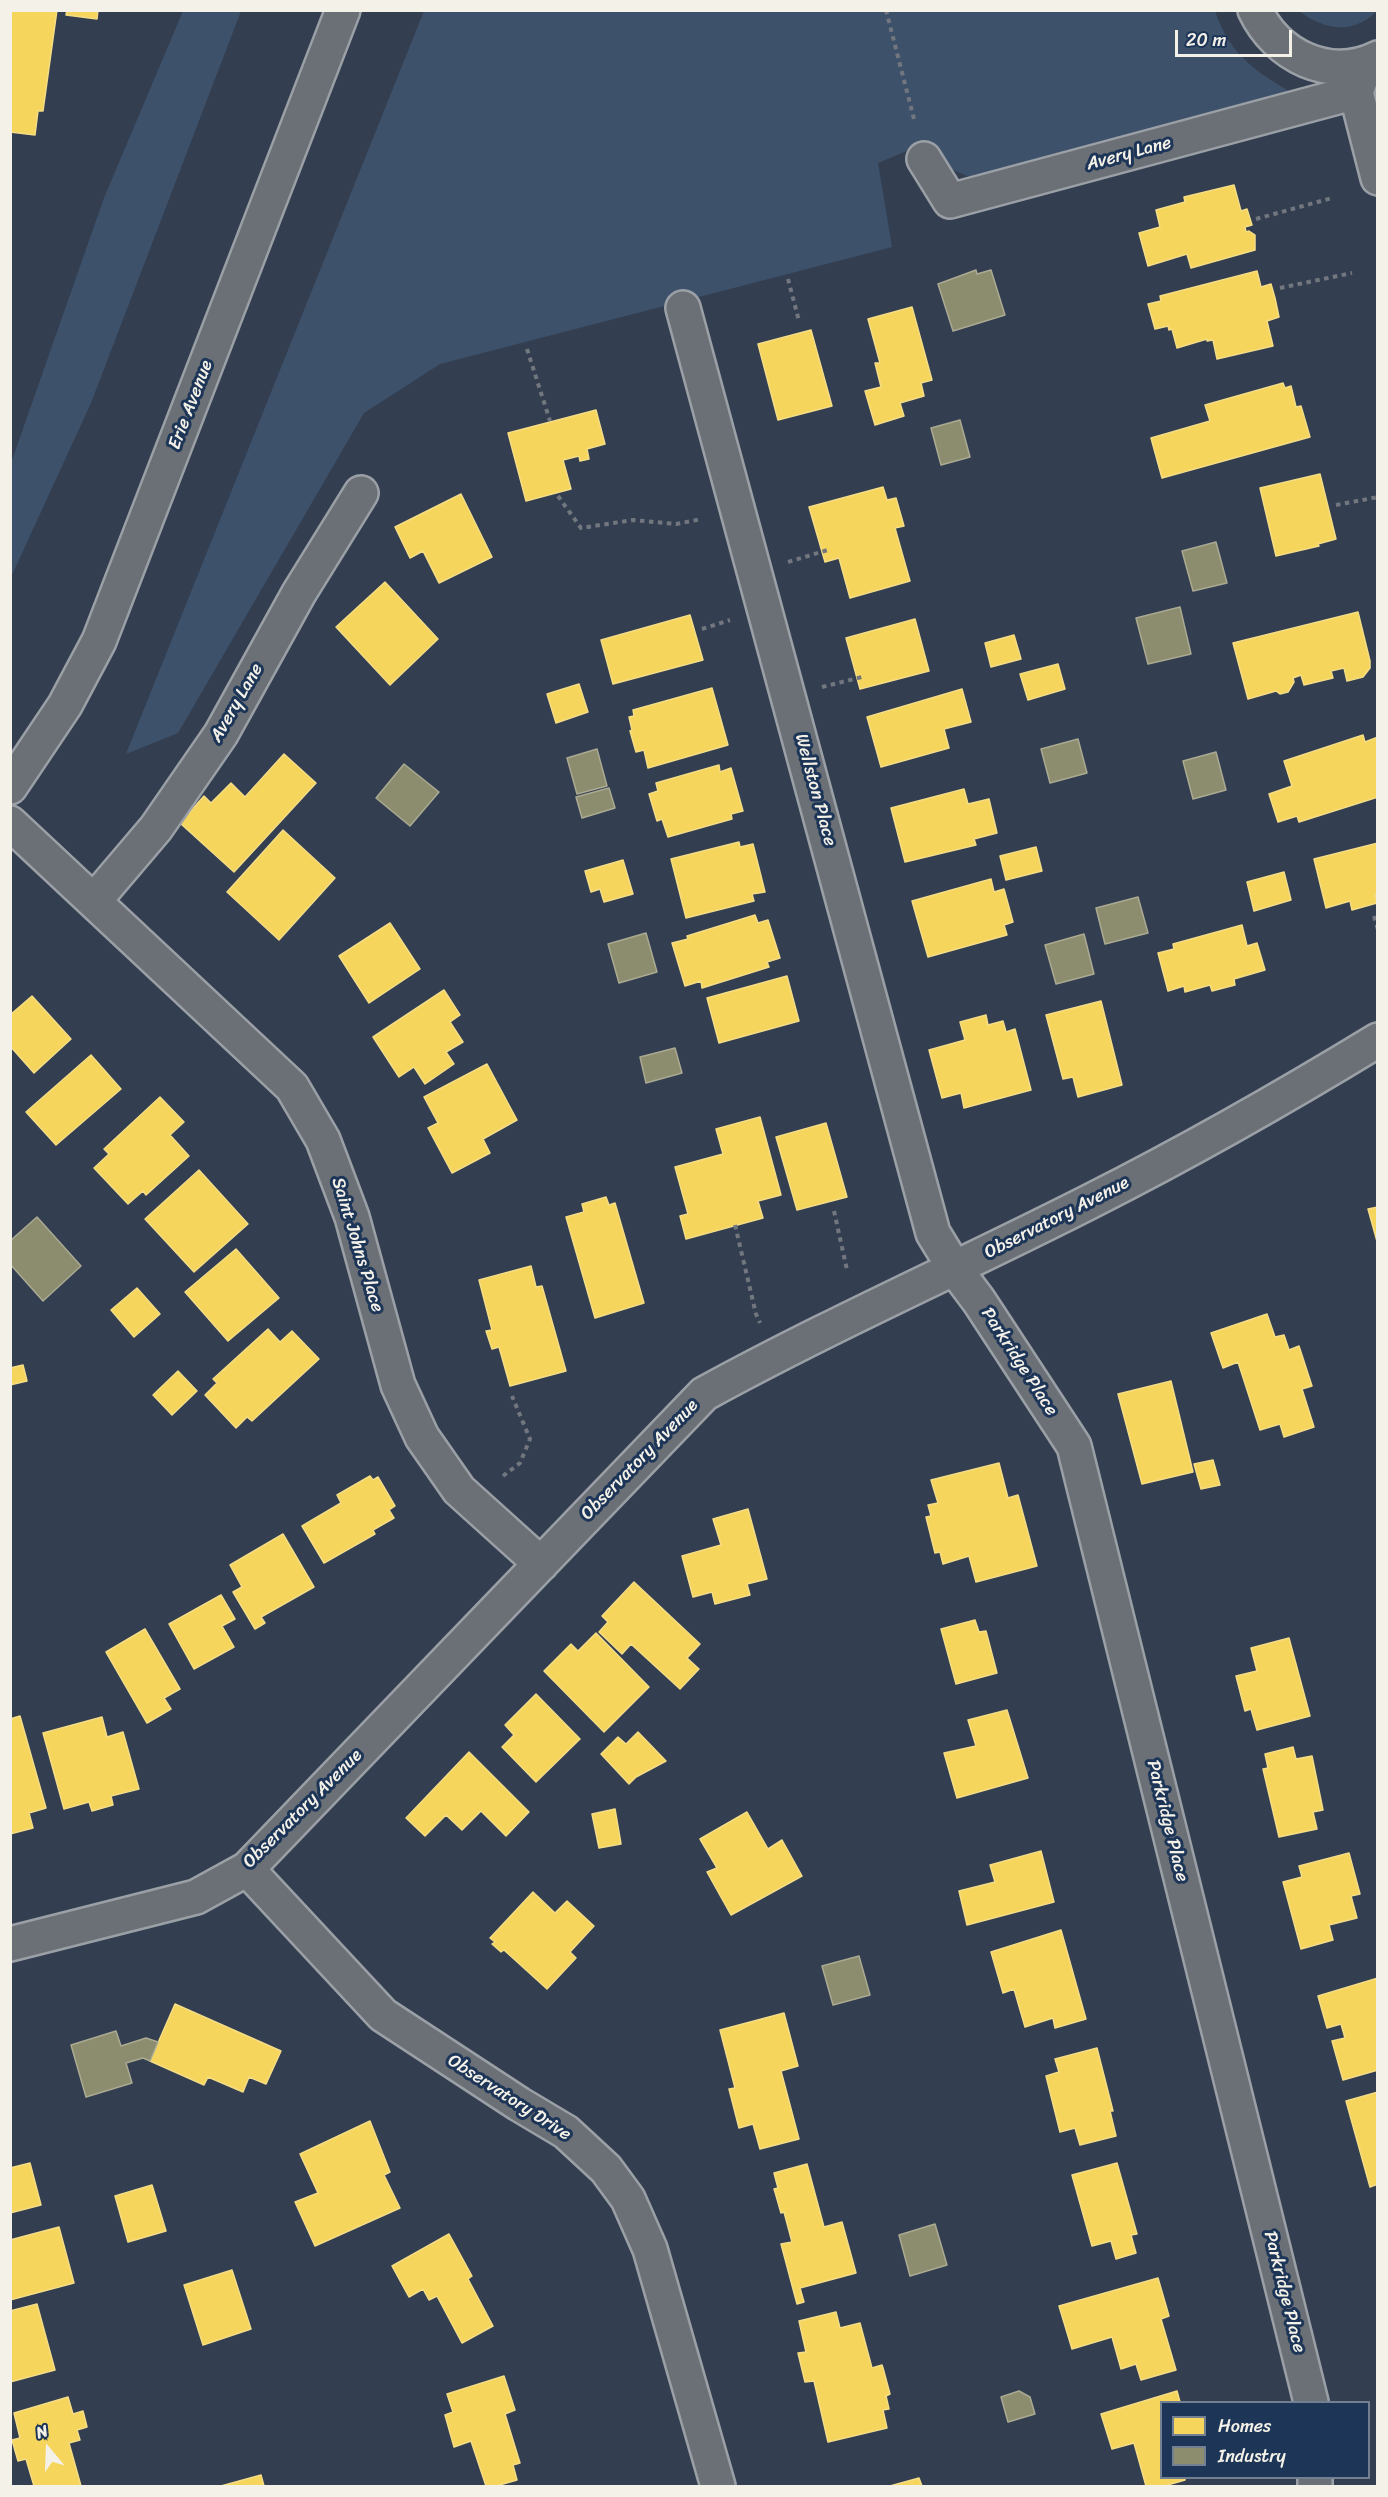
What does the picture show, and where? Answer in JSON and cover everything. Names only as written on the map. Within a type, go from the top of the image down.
[{"type":"street","name":"Erie Avenue","points":[[10,787],[65,705],[99,641],[344,10]]},
{"type":"street","points":[[1255,10],[1264,28],[1285,49],[1310,62],[1367,71],[1377,178]]},
{"type":"street","name":"Avery Lane","points":[[924,159],[950,201],[1367,71]]},
{"type":"street","name":"Wellston Place","points":[[683,308],[933,1233],[954,1269]]},
{"type":"street","name":"Avery Lane","points":[[94,901],[156,828],[221,734],[299,593],[361,493]]},
{"type":"street","name":"Saint Johns Place","points":[[10,823],[292,1086],[323,1140],[352,1217],[398,1385],[422,1437],[459,1490],[541,1564]]},
{"type":"street","name":"Observatory Avenue","points":[[10,1944],[196,1897],[247,1869],[704,1394],[776,1354],[954,1269],[1181,1154],[1307,1083],[1377,1040]]},
{"type":"street","name":"Parkridge Place","points":[[954,1269],[979,1301],[1074,1446],[1311,2401]]},
{"type":"street","name":"Observatory Drive","points":[[247,1869],[383,2015],[566,2132],[606,2169],[627,2199],[650,2249],[718,2487]]},
{"type":"path","points":[[886,10],[924,159]]},
{"type":"path","points":[[1256,219],[1332,198]]},
{"type":"path","points":[[1280,288],[1352,273]]},
{"type":"path","points":[[788,279],[798,321]]},
{"type":"path","points":[[527,349],[550,421]]},
{"type":"path","points":[[558,496],[581,528],[633,520],[676,524],[712,517]]},
{"type":"path","points":[[1336,505],[1377,497]]},
{"type":"path","points":[[785,564],[831,549]]},
{"type":"path","points":[[817,688],[862,677]]},
{"type":"path","points":[[1374,916],[1377,930]]},
{"type":"path","points":[[834,1211],[847,1270]]},
{"type":"path","points":[[735,1226],[756,1314],[776,1354]]},
{"type":"path","points":[[503,1476],[520,1462],[530,1439],[512,1396]]},
{"type":"shaded area","points":[[183,11],[241,11],[91,403],[11,577],[11,463],[104,198]]},
{"type":"shaded area","points":[[424,11],[1215,11],[1229,41],[1238,53],[1272,81],[1300,98],[979,181],[944,166],[926,143],[878,163],[892,247],[440,364],[364,413],[178,733],[126,754]]},
{"type":"shaded area","points":[[1299,11],[1377,11],[1358,24],[1338,27],[1318,22]]},
{"type":"building: Homes","points":[[10,10],[57,10],[43,111],[38,111],[35,135],[10,132]]},
{"type":"building: Homes","points":[[67,10],[98,10],[97,19],[66,15]]},
{"type":"building: Homes","points":[[1234,185],[1241,211],[1247,209],[1252,225],[1245,227],[1246,232],[1249,231],[1255,235],[1255,250],[1191,268],[1187,254],[1148,266],[1139,233],[1160,227],[1156,210],[1185,202],[1184,197]]},
{"type":"building: Homes","points":[[1257,271],[1261,287],[1271,284],[1275,298],[1279,317],[1267,321],[1273,346],[1217,359],[1213,340],[1207,341],[1207,339],[1177,348],[1172,329],[1169,330],[1168,326],[1155,329],[1148,304],[1161,301],[1160,296]]},
{"type":"building: Homes","points":[[912,307],[932,380],[921,383],[924,396],[900,403],[904,416],[875,425],[865,391],[881,387],[875,363],[880,363],[868,319]]},
{"type":"building: Homes","points":[[811,330],[832,406],[778,420],[758,344]]},
{"type":"building: Homes","points":[[1283,383],[1285,388],[1291,386],[1296,407],[1301,406],[1310,437],[1162,478],[1151,438],[1210,421],[1205,405]]},
{"type":"building: Homes","points":[[596,410],[605,444],[587,449],[589,459],[580,461],[579,456],[563,460],[571,489],[526,501],[508,433]]},
{"type":"building: Homes","points":[[1320,474],[1336,539],[1318,544],[1319,546],[1276,556],[1260,488]]},
{"type":"building: Homes","points":[[883,487],[887,500],[896,498],[904,526],[895,528],[910,581],[850,598],[839,558],[825,562],[809,507]]},
{"type":"building: Homes","points":[[461,494],[492,557],[439,583],[423,551],[410,558],[395,527]]},
{"type":"building: Homes","points":[[385,582],[438,639],[390,685],[336,627]]},
{"type":"building: Homes","points":[[1358,612],[1370,661],[1370,668],[1363,677],[1347,681],[1344,668],[1331,671],[1333,678],[1304,685],[1301,675],[1293,678],[1294,682],[1288,692],[1280,694],[1276,691],[1248,699],[1233,643]]},
{"type":"building: Homes","points":[[690,615],[703,660],[613,684],[601,640]]},
{"type":"building: Homes","points":[[915,619],[929,671],[860,689],[846,638]]},
{"type":"building: Homes","points":[[1014,635],[1021,659],[991,667],[985,643]]},
{"type":"building: Homes","points":[[1058,664],[1065,689],[1028,700],[1020,674]]},
{"type":"building: Homes","points":[[579,684],[588,712],[556,723],[547,694]]},
{"type":"building: Homes","points":[[712,688],[728,745],[648,768],[644,750],[636,752],[630,731],[632,730],[629,717],[634,716],[633,710]]},
{"type":"building: Homes","points":[[962,689],[971,722],[944,729],[949,748],[881,767],[867,717]]},
{"type":"building: Homes","points":[[1363,735],[1365,742],[1378,737],[1378,797],[1299,822],[1297,816],[1278,822],[1269,794],[1292,786],[1284,761]]},
{"type":"building: Homes","points":[[284,754],[316,783],[234,872],[180,823],[204,796],[211,803],[231,783],[245,797]]},
{"type":"building: Homes","points":[[719,765],[720,772],[731,768],[743,811],[731,814],[732,819],[668,837],[662,819],[657,821],[649,794],[658,791],[656,783]]},
{"type":"building: Homes","points":[[964,789],[968,804],[989,799],[997,833],[974,839],[976,845],[905,862],[891,808]]},
{"type":"building: Homes","points":[[283,830],[335,878],[279,940],[227,892]]},
{"type":"building: Homes","points":[[739,842],[740,847],[753,844],[765,892],[752,894],[754,901],[686,918],[671,859]]},
{"type":"building: Homes","points":[[1378,843],[1378,894],[1375,894],[1377,903],[1352,910],[1350,901],[1326,908],[1314,859]]},
{"type":"building: Homes","points":[[1036,847],[1042,871],[1006,880],[1000,856]]},
{"type":"building: Homes","points":[[623,860],[633,894],[604,902],[600,889],[591,892],[585,871]]},
{"type":"building: Homes","points":[[1284,872],[1291,900],[1254,911],[1247,882]]},
{"type":"building: Homes","points":[[991,879],[994,892],[1004,889],[1013,922],[1004,925],[1007,935],[928,957],[912,901]]},
{"type":"building: Homes","points":[[755,915],[758,923],[768,920],[780,958],[767,962],[769,967],[702,988],[701,981],[685,986],[672,943],[688,939],[687,936]]},
{"type":"building: Homes","points":[[390,923],[420,969],[369,1003],[339,956]]},
{"type":"building: Homes","points":[[1242,925],[1247,946],[1257,943],[1265,970],[1234,979],[1235,985],[1212,991],[1210,985],[1185,992],[1184,986],[1168,991],[1158,953],[1174,949],[1173,944]]},
{"type":"building: Homes","points":[[787,976],[799,1021],[719,1043],[707,998]]},
{"type":"building: Homes","points":[[444,990],[460,1015],[450,1022],[463,1042],[446,1052],[454,1064],[425,1084],[414,1067],[399,1077],[373,1037]]},
{"type":"building: Homes","points":[[32,996],[71,1039],[34,1073],[10,1046],[10,1015]]},
{"type":"building: Homes","points":[[1101,1001],[1122,1085],[1078,1097],[1073,1077],[1063,1079],[1046,1015]]},
{"type":"building: Homes","points":[[986,1015],[988,1025],[1003,1021],[1006,1032],[1015,1029],[1031,1090],[964,1108],[961,1093],[942,1098],[929,1050],[965,1040],[960,1022]]},
{"type":"building: Homes","points":[[91,1055],[121,1089],[56,1145],[26,1112]]},
{"type":"building: Homes","points":[[487,1064],[517,1120],[483,1139],[490,1153],[452,1173],[428,1128],[438,1123],[424,1097]]},
{"type":"building: Homes","points":[[160,1097],[184,1122],[170,1135],[189,1156],[146,1195],[143,1191],[128,1204],[94,1168],[109,1154],[104,1149]]},
{"type":"building: Homes","points":[[760,1117],[781,1195],[758,1201],[763,1218],[686,1239],[680,1216],[688,1214],[675,1167],[723,1154],[716,1129]]},
{"type":"building: Homes","points":[[826,1123],[847,1197],[797,1210],[776,1137]]},
{"type":"building: Homes","points":[[199,1170],[248,1224],[194,1272],[145,1219]]},
{"type":"building: Homes","points":[[606,1197],[609,1205],[615,1203],[644,1303],[595,1318],[566,1217],[584,1212],[582,1204]]},
{"type":"building: Homes","points":[[1378,1207],[1378,1245],[1368,1209]]},
{"type":"building: Homes","points":[[236,1249],[279,1298],[228,1341],[185,1292]]},
{"type":"building: Homes","points":[[531,1266],[536,1287],[542,1286],[566,1371],[510,1386],[499,1347],[492,1349],[486,1331],[492,1330],[479,1280]]},
{"type":"building: Homes","points":[[137,1288],[160,1314],[134,1337],[111,1310]]},
{"type":"building: Homes","points":[[1267,1314],[1275,1337],[1284,1335],[1289,1350],[1299,1346],[1312,1386],[1302,1389],[1314,1427],[1284,1437],[1280,1424],[1260,1430],[1238,1362],[1223,1368],[1211,1333]]},
{"type":"building: Homes","points":[[268,1329],[280,1342],[292,1331],[319,1359],[252,1421],[247,1417],[236,1428],[205,1395],[217,1383],[213,1379]]},
{"type":"building: Homes","points":[[23,1365],[27,1381],[10,1385],[10,1368]]},
{"type":"building: Homes","points":[[178,1371],[197,1391],[172,1415],[153,1395]]},
{"type":"building: Homes","points":[[1171,1381],[1193,1472],[1142,1484],[1118,1394]]},
{"type":"building: Homes","points":[[1213,1460],[1220,1485],[1201,1489],[1194,1464]]},
{"type":"building: Homes","points":[[999,1463],[1008,1498],[1018,1495],[1037,1566],[976,1582],[969,1556],[943,1564],[940,1552],[935,1553],[926,1517],[931,1516],[928,1505],[938,1503],[931,1480]]},
{"type":"building: Homes","points":[[370,1476],[373,1480],[378,1477],[395,1506],[389,1510],[394,1518],[373,1530],[375,1534],[324,1563],[302,1526],[341,1503],[337,1495]]},
{"type":"building: Homes","points":[[748,1509],[767,1579],[747,1584],[750,1595],[715,1604],[712,1592],[693,1597],[682,1556],[721,1545],[713,1519]]},
{"type":"building: Homes","points":[[283,1534],[314,1587],[261,1617],[265,1623],[255,1629],[233,1592],[242,1587],[230,1565]]},
{"type":"building: Homes","points":[[634,1582],[700,1644],[687,1658],[699,1669],[680,1689],[631,1644],[622,1654],[599,1632],[608,1622],[602,1616]]},
{"type":"building: Homes","points":[[221,1595],[235,1619],[222,1626],[234,1647],[194,1669],[169,1624]]},
{"type":"building: Homes","points":[[975,1620],[979,1632],[986,1631],[997,1673],[956,1684],[941,1629]]},
{"type":"building: Homes","points":[[145,1629],[180,1689],[164,1698],[171,1709],[147,1723],[106,1652]]},
{"type":"building: Homes","points":[[596,1633],[649,1687],[604,1732],[544,1671],[571,1644],[578,1651]]},
{"type":"building: Homes","points":[[1289,1638],[1310,1716],[1257,1730],[1251,1709],[1245,1711],[1236,1676],[1257,1671],[1251,1648]]},
{"type":"building: Homes","points":[[536,1694],[580,1739],[536,1782],[502,1747],[514,1735],[505,1725]]},
{"type":"building: Homes","points":[[1007,1710],[1028,1778],[957,1798],[944,1753],[976,1746],[968,1720]]},
{"type":"building: Homes","points":[[20,1716],[46,1808],[29,1813],[33,1828],[10,1834],[10,1719]]},
{"type":"building: Homes","points":[[102,1717],[107,1737],[123,1732],[139,1789],[111,1796],[113,1805],[92,1811],[89,1802],[64,1809],[43,1733]]},
{"type":"building: Homes","points":[[638,1732],[666,1761],[636,1777],[629,1784],[601,1754],[618,1737],[626,1744]]},
{"type":"building: Homes","points":[[1293,1747],[1296,1759],[1312,1756],[1323,1810],[1313,1812],[1317,1829],[1279,1837],[1263,1769],[1268,1768],[1265,1754]]},
{"type":"building: Homes","points":[[469,1752],[529,1812],[506,1836],[481,1811],[462,1830],[446,1815],[425,1836],[406,1818]]},
{"type":"building: Homes","points":[[615,1809],[621,1844],[599,1848],[592,1814]]},
{"type":"building: Homes","points":[[747,1812],[768,1849],[782,1840],[802,1876],[731,1915],[707,1872],[717,1868],[700,1839]]},
{"type":"building: Homes","points":[[1041,1851],[1054,1902],[967,1925],[959,1891],[995,1882],[990,1865]]},
{"type":"building: Homes","points":[[1349,1853],[1360,1894],[1351,1896],[1357,1918],[1329,1925],[1333,1940],[1301,1949],[1283,1882],[1302,1877],[1299,1866]]},
{"type":"building: Homes","points":[[533,1892],[555,1913],[567,1901],[594,1926],[570,1952],[576,1958],[547,1989],[504,1950],[501,1952],[492,1944],[495,1942],[490,1938]]},
{"type":"building: Homes","points":[[1061,1930],[1086,2019],[1055,2028],[1053,2018],[1025,2027],[1014,1989],[1003,1993],[991,1952]]},
{"type":"building: Homes","points":[[1378,1978],[1378,2070],[1343,2080],[1332,2041],[1345,2038],[1341,2024],[1327,2028],[1318,1996]]},
{"type":"building: Homes","points":[[175,2004],[281,2051],[266,2084],[249,2077],[243,2092],[208,2077],[204,2085],[150,2061]]},
{"type":"building: Homes","points":[[784,2013],[798,2066],[781,2071],[799,2139],[760,2149],[753,2124],[739,2128],[729,2089],[735,2088],[720,2030]]},
{"type":"building: Homes","points":[[1097,2048],[1113,2111],[1110,2111],[1116,2136],[1080,2145],[1075,2128],[1060,2132],[1046,2076],[1059,2072],[1055,2059]]},
{"type":"building: Homes","points":[[1378,2092],[1378,2184],[1370,2187],[1346,2101]]},
{"type":"building: Homes","points":[[370,2121],[390,2172],[384,2175],[400,2208],[315,2246],[295,2202],[318,2193],[300,2154]]},
{"type":"building: Homes","points":[[30,2163],[41,2205],[10,2213],[10,2168]]},
{"type":"building: Homes","points":[[1117,2163],[1137,2234],[1131,2235],[1136,2253],[1116,2259],[1111,2241],[1092,2246],[1072,2175]]},
{"type":"building: Homes","points":[[807,2164],[824,2227],[842,2222],[856,2273],[800,2288],[804,2302],[797,2304],[781,2244],[792,2242],[784,2212],[781,2213],[774,2189],[778,2188],[774,2173]]},
{"type":"building: Homes","points":[[152,2185],[166,2231],[128,2242],[115,2196]]},
{"type":"building: Homes","points":[[59,2227],[74,2283],[10,2300],[10,2240]]},
{"type":"building: Homes","points":[[449,2234],[472,2276],[468,2279],[493,2326],[462,2343],[437,2296],[429,2300],[423,2289],[409,2297],[392,2266]]},
{"type":"building: Homes","points":[[232,2270],[251,2329],[203,2345],[184,2285]]},
{"type":"building: Homes","points":[[1158,2278],[1169,2316],[1161,2319],[1176,2370],[1141,2380],[1136,2364],[1121,2369],[1112,2337],[1072,2349],[1059,2306]]},
{"type":"building: Homes","points":[[37,2304],[55,2370],[10,2382],[10,2311]]},
{"type":"building: Homes","points":[[836,2312],[840,2328],[860,2323],[872,2368],[882,2365],[890,2394],[886,2396],[889,2409],[883,2410],[887,2428],[828,2442],[814,2381],[805,2382],[798,2353],[806,2352],[799,2321]]},
{"type":"building: Homes","points":[[504,2376],[515,2410],[505,2414],[520,2463],[513,2465],[517,2480],[496,2486],[486,2486],[471,2441],[454,2447],[445,2415],[453,2412],[447,2394]]},
{"type":"building: Homes","points":[[1177,2391],[1180,2401],[1160,2401],[1160,2479],[1185,2480],[1164,2486],[1146,2486],[1134,2443],[1112,2449],[1101,2414]]},
{"type":"building: Homes","points":[[68,2397],[73,2414],[83,2411],[87,2427],[77,2430],[80,2440],[69,2443],[81,2486],[34,2486],[26,2459],[18,2461],[12,2440],[20,2438],[14,2413]]},
{"type":"building: Homes","points":[[261,2475],[264,2486],[221,2486]]},
{"type":"building: Homes","points":[[919,2478],[922,2486],[890,2486]]},
{"type":"building: Industry","points":[[976,270],[977,274],[991,270],[1005,315],[953,331],[938,284]]},
{"type":"building: Industry","points":[[960,420],[970,457],[941,465],[931,428]]},
{"type":"building: Industry","points":[[1216,542],[1227,583],[1193,591],[1182,551]]},
{"type":"building: Industry","points":[[1180,607],[1191,654],[1148,664],[1136,618]]},
{"type":"building: Industry","points":[[1078,739],[1087,773],[1050,783],[1041,749]]},
{"type":"building: Industry","points":[[597,749],[607,786],[577,794],[567,758]]},
{"type":"building: Industry","points":[[1216,752],[1226,790],[1193,799],[1183,761]]},
{"type":"building: Industry","points":[[404,764],[439,792],[410,826],[376,798]]},
{"type":"building: Industry","points":[[609,788],[615,808],[582,818],[576,797]]},
{"type":"building: Industry","points":[[1138,897],[1148,933],[1105,944],[1096,908]]},
{"type":"building: Industry","points":[[646,933],[657,972],[619,983],[608,944]]},
{"type":"building: Industry","points":[[1084,934],[1094,974],[1056,984],[1045,945]]},
{"type":"building: Industry","points":[[675,1048],[682,1073],[646,1083],[640,1057]]},
{"type":"building: Industry","points":[[37,1217],[81,1266],[43,1301],[10,1264],[10,1241]]},
{"type":"building: Industry","points":[[859,1956],[870,1995],[833,2005],[822,1966]]},
{"type":"building: Industry","points":[[116,2031],[121,2046],[146,2038],[158,2042],[150,2061],[143,2058],[126,2063],[132,2083],[86,2097],[71,2045]]},
{"type":"building: Industry","points":[[935,2224],[947,2265],[910,2276],[899,2235]]},
{"type":"building: Industry","points":[[1019,2391],[1030,2397],[1035,2414],[1008,2422],[1001,2397]]}]
